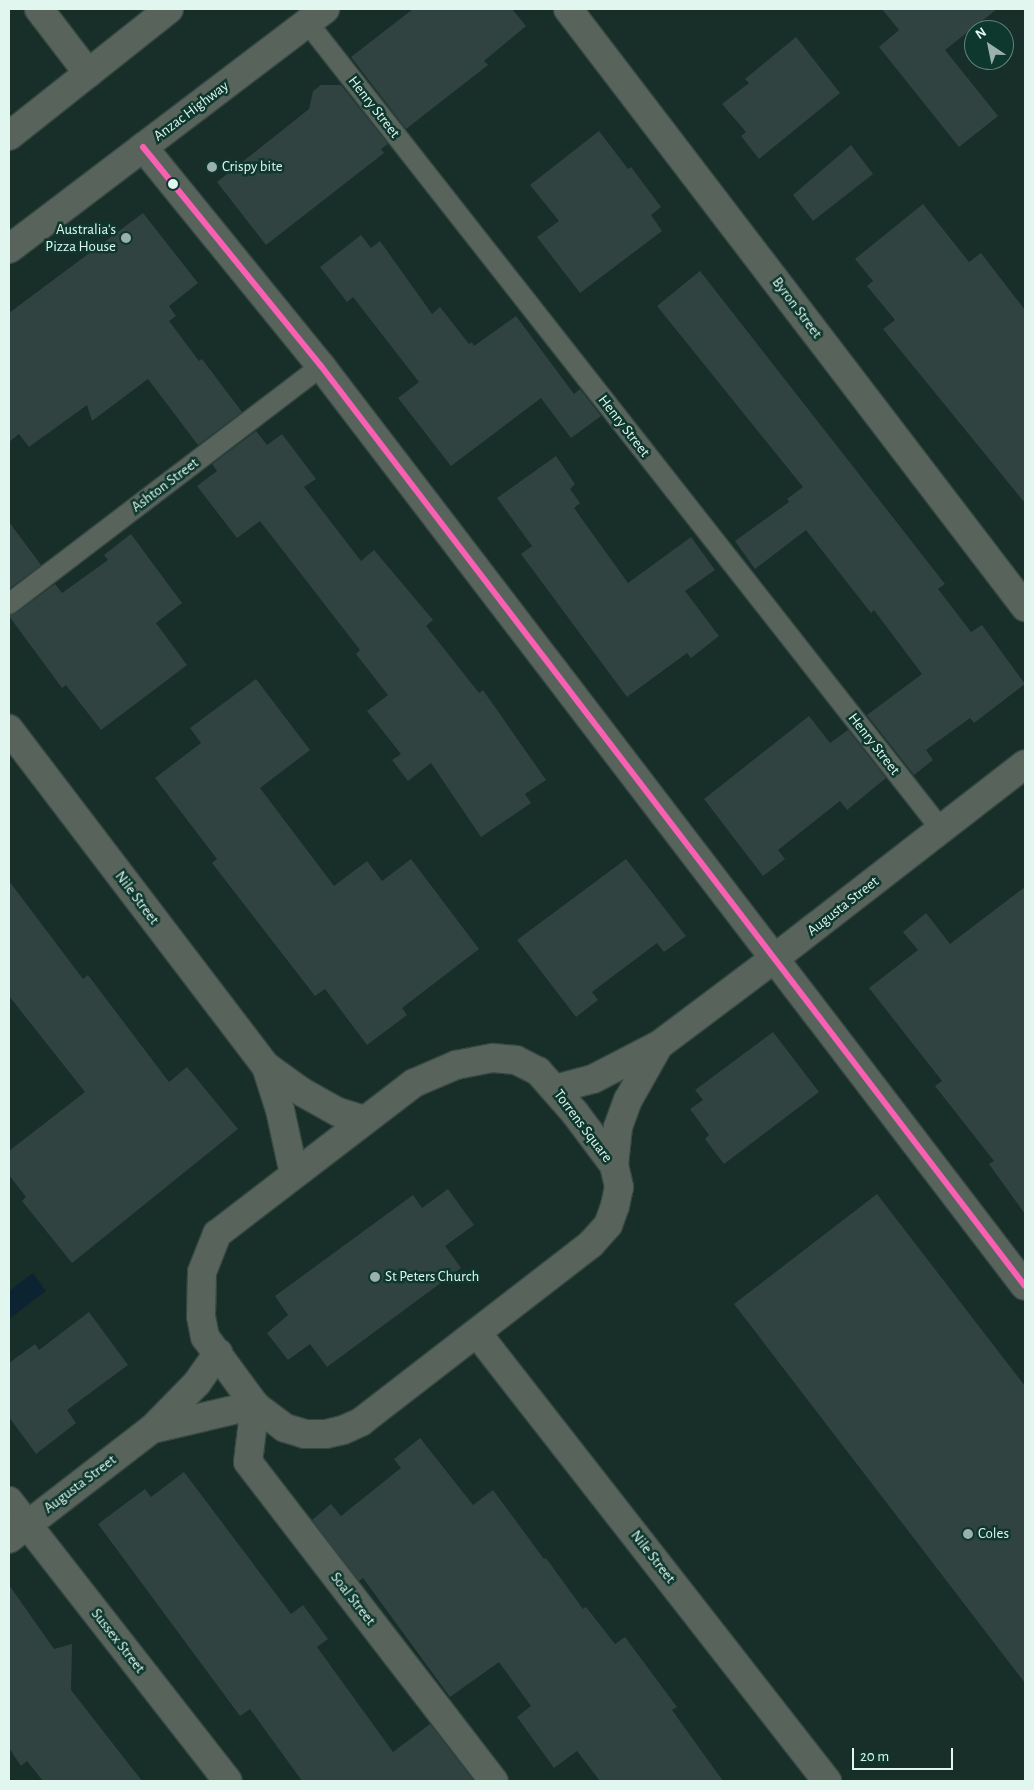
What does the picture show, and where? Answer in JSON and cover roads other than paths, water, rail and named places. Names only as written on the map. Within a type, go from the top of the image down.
[{"type":"street","points":[[39,9],[88,73]]},
{"type":"street","points":[[9,136],[169,9]]},
{"type":"street","name":"Byron Street","points":[[568,9],[1025,607]]},
{"type":"street","name":"Anzac Highway","points":[[9,249],[316,16]]},
{"type":"street","points":[[144,147],[321,366],[1025,1286]]},
{"type":"street","name":"Nile Street","points":[[9,729],[266,1066],[302,1092],[338,1112],[364,1120]]},
{"type":"street","name":"Augusta Street","points":[[555,1089],[593,1079],[659,1045],[775,958],[1025,764]]},
{"type":"street","name":"Augusta Street","points":[[614,1165],[618,1127],[628,1100],[659,1045]]},
{"type":"street","name":"Torrens Square","points":[[493,1058],[516,1060],[538,1071],[555,1089],[614,1165],[619,1187],[615,1206],[608,1224],[591,1244],[361,1422],[343,1430],[326,1434],[305,1434],[286,1428],[255,1404],[206,1337],[201,1316],[202,1272],[217,1234],[364,1120],[414,1083],[456,1065],[493,1058]]},
{"type":"street","name":"Nile Street","points":[[266,1066],[280,1110],[294,1174]]},
{"type":"street","name":"Nile Street","points":[[477,1333],[827,1781]]},
{"type":"street","name":"Augusta Street","points":[[18,1532],[152,1429],[197,1383],[218,1353]]},
{"type":"street","name":"Augusta Street","points":[[152,1429],[255,1404]]},
{"type":"street","name":"Soal Street","points":[[255,1404],[248,1462],[494,1781]]},
{"type":"street","name":"Sussex Street","points":[[9,1501],[18,1532],[228,1781]]},
{"type":"lane","name":"Henry Street","points":[[316,16],[941,830]]},
{"type":"lane","name":"Ashton Street","points":[[9,604],[321,366]]},
{"type":"water","points":[[33,1273],[46,1291],[9,1319],[9,1291]]},
{"type":"place","name":"Crispy bite","points":[[212,167]]},
{"type":"place","name":"Australia's Pizza House","points":[[126,238]]},
{"type":"place","name":"St Peters Church","points":[[375,1277]]},
{"type":"place","name":"Coles","points":[[968,1534]]}]
